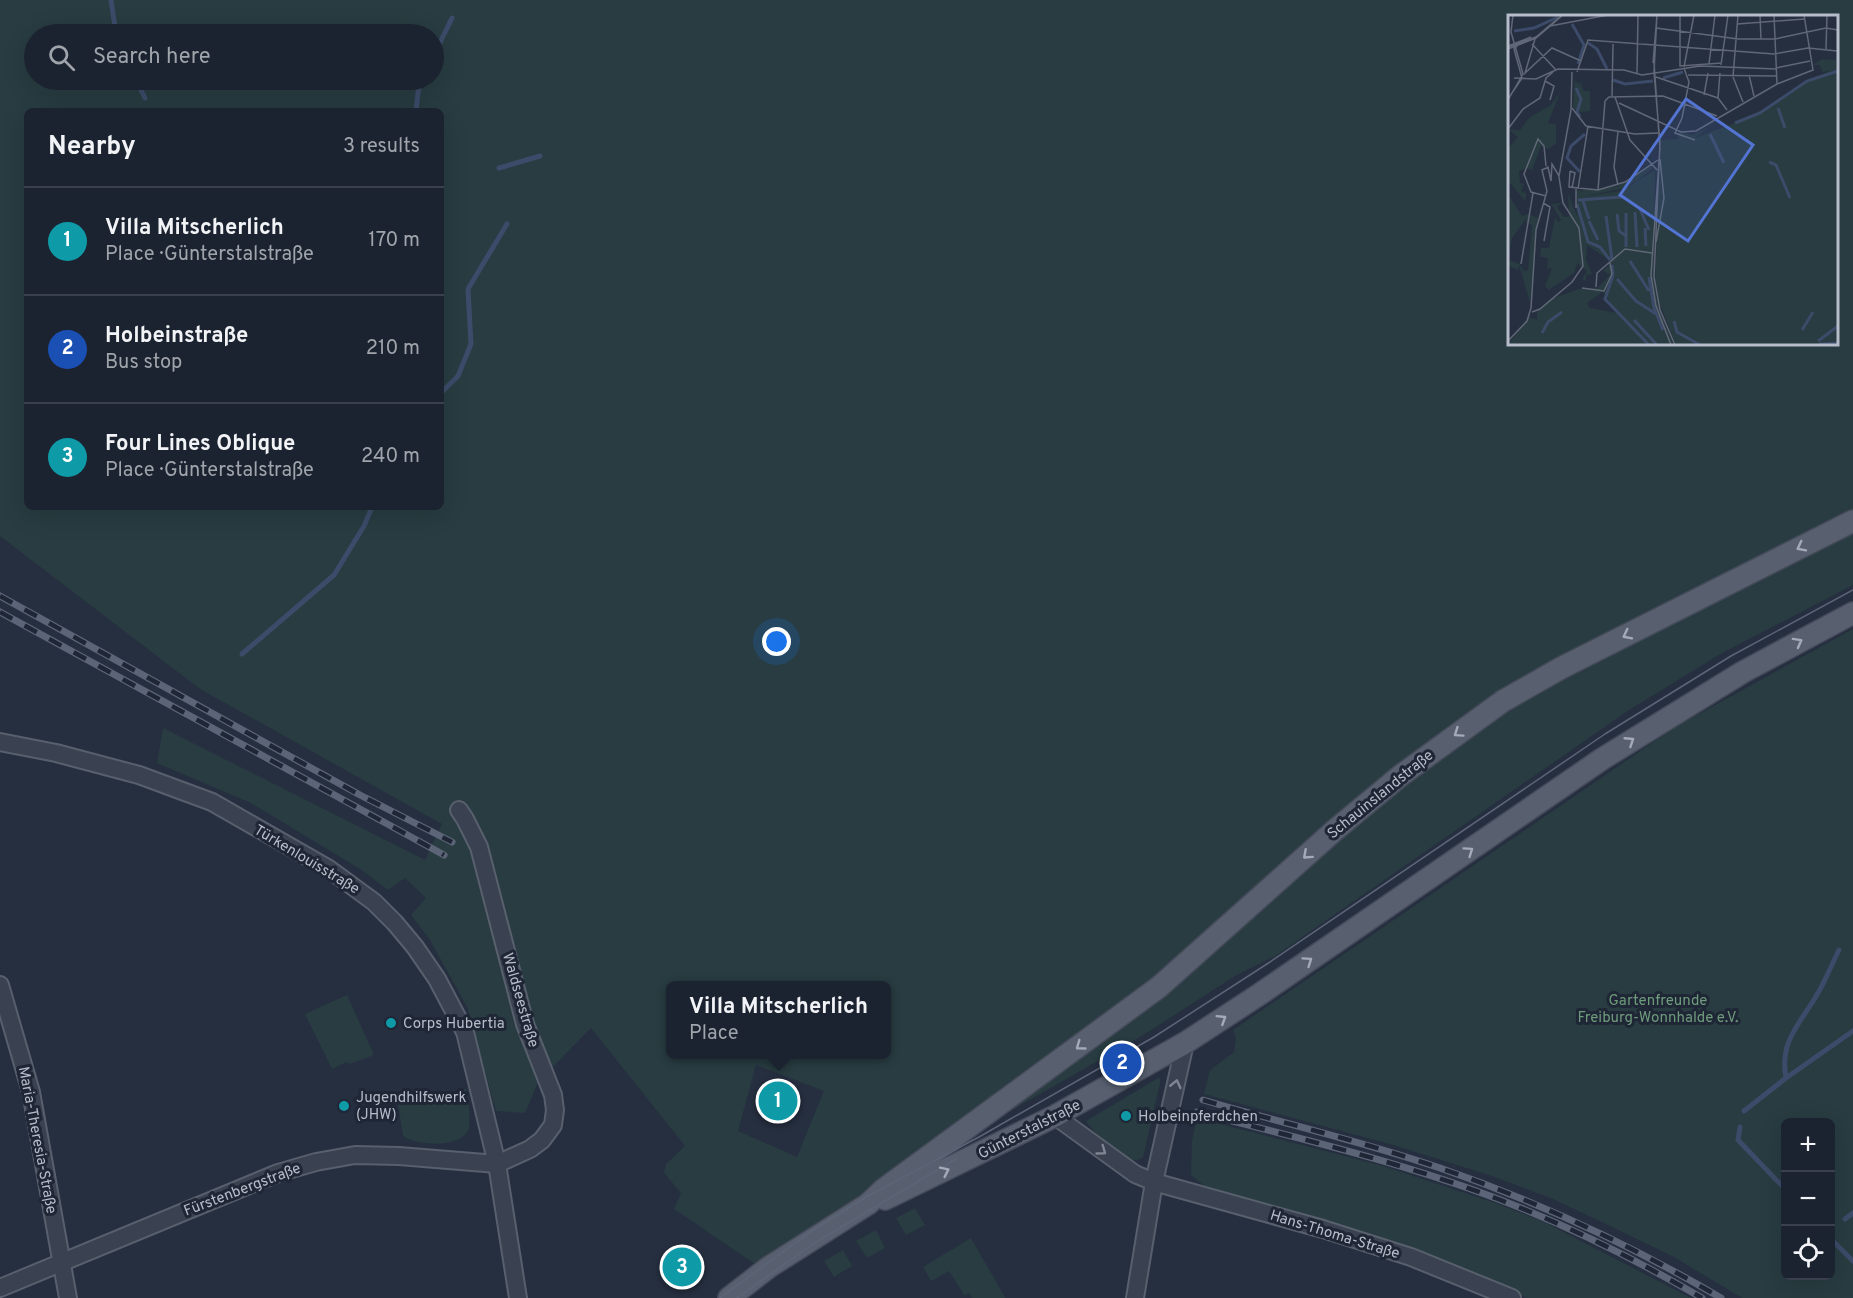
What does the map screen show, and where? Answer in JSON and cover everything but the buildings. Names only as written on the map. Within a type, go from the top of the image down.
[{"type":"main road","name":"Schauinslandstraße","points":[[954,1138],[1159,987],[1335,830],[1400,776],[1503,701],[1561,668],[1853,521]]},
{"type":"main road","points":[[1185,1043],[1641,734],[1743,672],[1853,613]]},
{"type":"main road","name":"Günterstalstraße","points":[[868,1204],[892,1197],[1055,1116],[1185,1043]]},
{"type":"main road","name":"Günterstalstraße","points":[[729,1298],[777,1262],[868,1204],[884,1189],[954,1138]]},
{"type":"street","name":"Türkenlouisstraße","points":[[0,742],[56,753],[139,775],[212,802],[329,869],[374,902],[415,947],[437,979],[465,1032],[497,1164],[518,1298]]},
{"type":"street","name":"Waldseestraße","points":[[459,810],[479,847],[525,1024],[553,1095],[555,1110],[553,1125],[542,1140],[530,1149],[497,1164]]},
{"type":"street","name":"Maria-Theresia-Straße","points":[[0,985],[31,1092],[68,1298]]},
{"type":"street","points":[[1135,1298],[1154,1182],[1185,1043]]},
{"type":"street","name":"Hans-Thoma-Straße","points":[[1055,1116],[1135,1174],[1154,1182],[1312,1226],[1411,1257],[1512,1298]]},
{"type":"street","name":"Fürstenbergstraße","points":[[0,1288],[278,1173],[316,1162],[355,1155],[497,1164]]},
{"type":"green space","points":[[0,0],[1853,0],[1853,585],[1722,653],[1629,710],[1275,956],[1235,976],[1145,1034],[958,1141],[951,1135],[758,1266],[674,1209],[681,1193],[664,1173],[666,1164],[685,1146],[591,1028],[538,1082],[525,1113],[496,1111],[467,1007],[430,940],[411,915],[426,898],[405,878],[388,890],[360,869],[251,803],[157,763],[163,728],[425,860],[442,824],[200,689],[0,536]],"holes":[[[756,1065],[824,1091],[797,1157],[738,1131]]]},
{"type":"green space","name":"Gartenfreunde Freiburg-Wonnhalde e.V.","points":[[1853,629],[1853,1298],[1742,1298],[1674,1257],[1553,1199],[1492,1176],[1390,1144],[1204,1094],[1210,1070],[1234,1052],[1236,1038],[1233,1030],[1677,726]]},
{"type":"green space","points":[[347,995],[374,1055],[350,1064],[346,1062],[332,1069],[305,1014]]},
{"type":"green space","points":[[1158,1078],[1160,1083],[1143,1157],[1136,1160],[1129,1159],[1105,1142],[1086,1121]]},
{"type":"green space","points":[[466,1089],[470,1118],[466,1134],[459,1139],[439,1144],[418,1142],[403,1136],[398,1103]]},
{"type":"green space","points":[[1197,1118],[1383,1166],[1495,1203],[1544,1222],[1691,1298],[1526,1298],[1499,1285],[1207,1188],[1191,1175],[1192,1140]]},
{"type":"green space","points":[[915,1208],[925,1225],[906,1235],[896,1218]]},
{"type":"green space","points":[[876,1230],[885,1248],[867,1258],[856,1241]]},
{"type":"green space","points":[[971,1238],[1005,1298],[972,1298],[969,1293],[965,1296],[949,1271],[931,1281],[923,1267]]},
{"type":"green space","points":[[843,1250],[852,1266],[834,1277],[824,1261]]},
{"type":"waterway","points":[[111,0],[115,24]]},
{"type":"waterway","points":[[444,34],[452,18]]},
{"type":"waterway","points":[[141,90],[145,98]]},
{"type":"waterway","points":[[416,108],[418,90]]},
{"type":"waterway","points":[[499,168],[540,156]]},
{"type":"waterway","points":[[444,390],[458,376],[471,344],[468,289],[507,224]]},
{"type":"waterway","points":[[242,654],[334,575],[364,526],[371,510]]},
{"type":"waterway","points":[[1744,1111],[1786,1078],[1786,1053],[1793,1032],[1821,988],[1839,950]]},
{"type":"waterway","points":[[1786,1078],[1853,1031]]},
{"type":"waterway","points":[[1740,1127],[1738,1140],[1781,1185]]},
{"type":"waterway","points":[[1845,1219],[1853,1213]]},
{"type":"waterway","points":[[1835,1243],[1853,1261]]},
{"type":"tram line","points":[[720,1298],[810,1232],[868,1196],[979,1137],[1154,1037],[1270,962],[1605,734],[1731,656],[1853,590]]},
{"type":"tram line","points":[[737,1298],[816,1242],[956,1159]]},
{"type":"railway","points":[[0,596],[360,795],[452,842]]},
{"type":"railway","points":[[0,612],[444,855]]},
{"type":"railway","points":[[1203,1100],[1381,1149],[1477,1181],[1584,1226],[1653,1260],[1721,1298]]},
{"type":"railway","points":[[1197,1112],[1387,1162],[1498,1199],[1602,1244],[1702,1298]]},
{"type":"place","name":"Corps Hubertia","points":[[391,1023]]},
{"type":"place","name":"Holbeinstraße","points":[[1122,1063]]},
{"type":"place","name":"Villa Mitscherlich","points":[[778,1101]]},
{"type":"place","name":"Jugendhilfswerk (JHW)","points":[[344,1106]]},
{"type":"place","name":"Holbeinpferdchen","points":[[1126,1116]]},
{"type":"place","name":"Four Lines Oblique","points":[[682,1267]]}]
